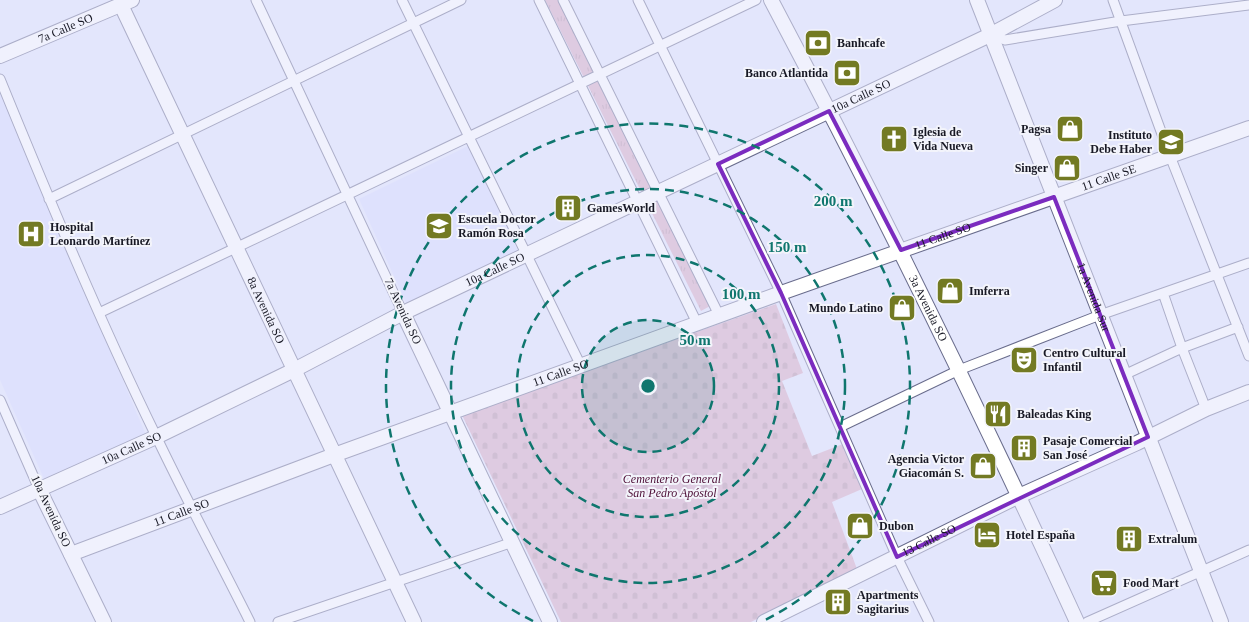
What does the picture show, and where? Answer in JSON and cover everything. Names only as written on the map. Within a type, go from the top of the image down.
[{"type":"street","name":"7a Avenida SO","points":[[256,0],[550,622]]},
{"type":"street","points":[[402,0],[581,366]]},
{"type":"street","points":[[49,200],[461,0]]},
{"type":"street","points":[[539,0],[697,323]]},
{"type":"street","points":[[563,0],[719,316]]},
{"type":"street","points":[[638,0],[781,292],[897,557],[929,622]]},
{"type":"street","points":[[99,313],[756,0]]},
{"type":"street","name":"3a Avenida SO","points":[[771,0],[900,250],[1019,496],[1077,622]]},
{"type":"street","name":"1a Avenida Sur","points":[[976,0],[1221,622]]},
{"type":"street","name":"10a Calle SO","points":[[0,507],[156,437],[294,370],[403,313],[990,35],[1056,0]]},
{"type":"street","points":[[1113,0],[1170,156],[1249,356]]},
{"type":"street","name":"7a Calle SO","points":[[0,56],[123,2]]},
{"type":"street","name":"8a Avenida SO","points":[[123,2],[182,135],[414,622]]},
{"type":"street","points":[[990,35],[1005,40],[1121,21],[1249,5]]},
{"type":"street","points":[[0,79],[49,200],[156,437],[250,622]]},
{"type":"street","name":"11 Calle SE","points":[[1054,197],[1249,128]]},
{"type":"street","name":"11 Calle SO","points":[[71,554],[334,455],[451,414],[781,292],[1054,197]]},
{"type":"street","points":[[840,427],[959,370],[1100,315],[1249,263]]},
{"type":"street","points":[[1163,293],[1206,409]]},
{"type":"street","points":[[1124,375],[1182,348],[1238,327]]},
{"type":"street","name":"13 Calle SO","points":[[764,622],[1019,496],[1206,409],[1249,392]]},
{"type":"street","name":"10a Avenida SO","points":[[0,400],[39,489],[104,622]]},
{"type":"street","points":[[278,622],[512,542]]},
{"type":"street","points":[[1087,622],[1249,550]]},
{"type":"highlighted area","points":[[829,111],[901,250],[1054,197],[1148,437],[897,557],[781,293],[718,164]]},
{"type":"shaded area","name":"Hospital Leonardo Martínez","points":[[0,89],[146,435],[45,481],[0,380]]},
{"type":"shaded area","name":"Escuela Doctor Ramón Rosa","points":[[468,146],[519,253],[407,305],[359,199]]},
{"type":"green space","points":[[545,0],[563,0],[712,305],[701,311]]},
{"type":"green space","name":"Cementerio General San Pedro Apóstol","points":[[776,304],[803,373],[782,381],[812,456],[843,444],[862,489],[832,502],[857,569],[751,622],[561,622],[462,415]]},
{"type":"place","name":"Banhcafe","points":[[818,43]]},
{"type":"place","name":"Banco Atlantida","points":[[847,73]]},
{"type":"place","name":"Pagsa","points":[[1070,129]]},
{"type":"place","name":"Iglesia de Vida Nueva","points":[[894,139]]},
{"type":"place","name":"Instituto Debe Haber","points":[[1171,142]]},
{"type":"place","name":"Singer","points":[[1067,168]]},
{"type":"place","name":"GamesWorld","points":[[568,208]]},
{"type":"place","name":"Escuela Doctor Ramón Rosa","points":[[439,226]]},
{"type":"place","name":"Hospital Leonardo Martínez","points":[[31,234]]},
{"type":"place","name":"Imferra","points":[[950,291]]},
{"type":"place","name":"Mundo Latino","points":[[902,308]]},
{"type":"place","name":"Centro Cultural Infantil","points":[[1024,360]]},
{"type":"place","name":"Baleadas King","points":[[998,414]]},
{"type":"place","name":"Pasaje Comercial San José","points":[[1024,448]]},
{"type":"place","name":"Agencia Victor Giacomán S.","points":[[983,466]]},
{"type":"place","name":"Dubon","points":[[860,526]]},
{"type":"place","name":"Hotel España","points":[[987,535]]},
{"type":"place","name":"Extralum","points":[[1129,539]]},
{"type":"place","name":"Food Mart","points":[[1104,583]]},
{"type":"place","name":"Apartments Sagitarius","points":[[838,602]]}]
